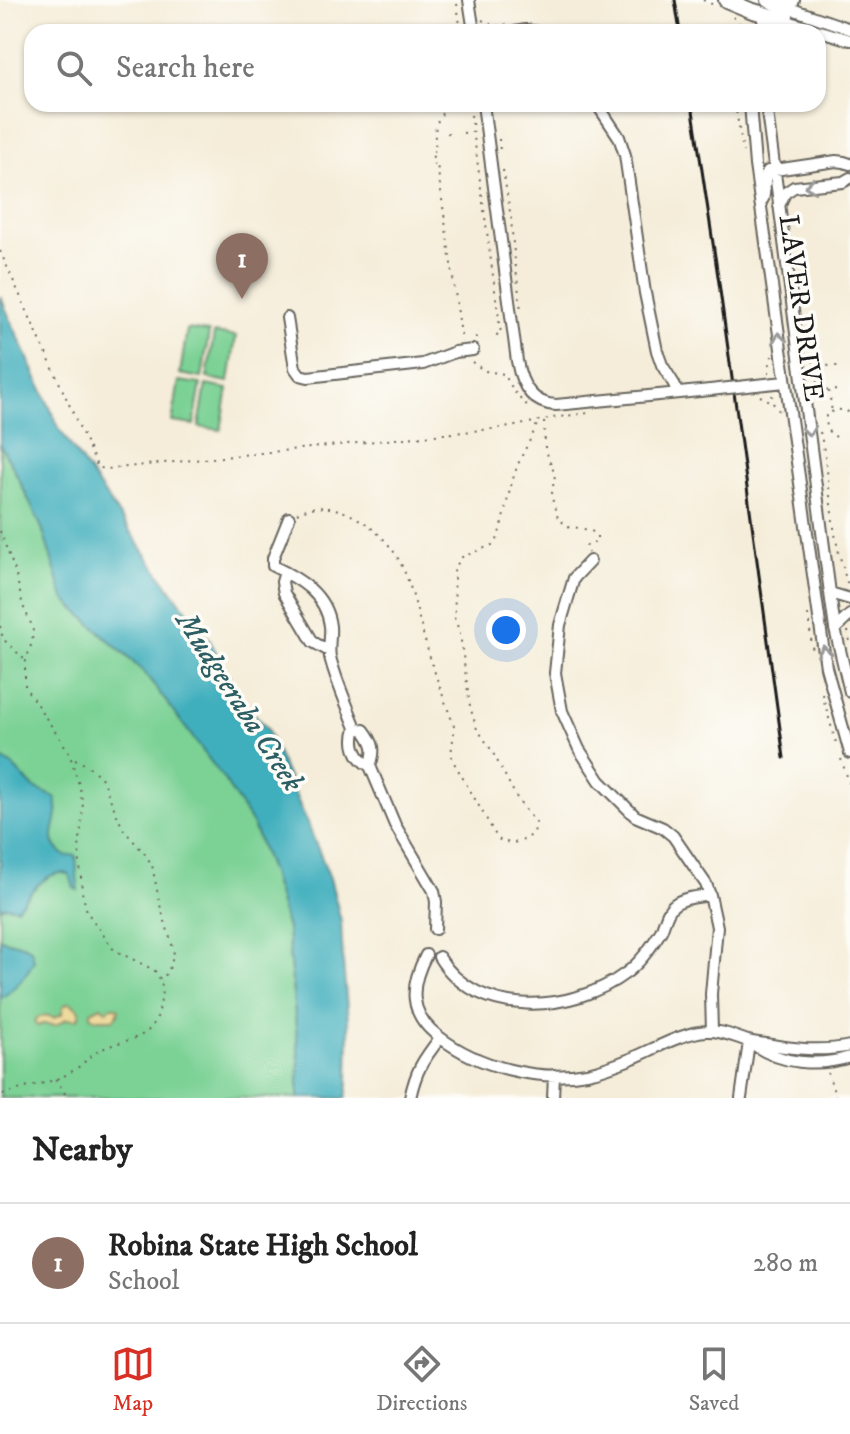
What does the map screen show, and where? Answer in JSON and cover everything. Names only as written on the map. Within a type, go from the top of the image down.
[{"type":"main road","points":[[726,0],[770,4],[786,15]]},
{"type":"street","points":[[469,0],[473,24]]},
{"type":"street","points":[[763,24],[770,4]]},
{"type":"street","points":[[786,15],[850,29]]},
{"type":"street","points":[[786,15],[809,24]]},
{"type":"street","points":[[826,31],[850,40]]},
{"type":"street","points":[[484,112],[517,361],[528,392],[544,404],[556,405],[710,390],[755,390],[785,382]]},
{"type":"street","points":[[602,112],[619,137],[625,155],[647,307],[657,351],[677,393]]},
{"type":"street","name":"LAVER DRIVE","points":[[751,112],[755,165],[826,667],[850,753]]},
{"type":"street","name":"LAVER DRIVE","points":[[767,112],[835,629],[850,692]]},
{"type":"street","points":[[761,205],[768,171],[836,161],[850,164]]},
{"type":"street","points":[[779,207],[785,193],[794,187],[843,182],[850,178]]},
{"type":"street","points":[[287,318],[295,368],[300,375],[308,377],[423,364],[466,345]]},
{"type":"street","points":[[660,395],[665,370]]},
{"type":"street","points":[[289,518],[273,558],[273,566],[315,591],[324,608],[330,627],[329,656],[356,728],[353,735],[355,751],[362,762],[370,766],[395,825],[434,891],[435,929]]},
{"type":"street","points":[[590,561],[574,578],[560,625],[555,673],[562,711],[579,749],[600,781],[635,816],[663,828],[673,836],[706,884],[717,927],[711,994],[712,1031]]},
{"type":"street","points":[[285,572],[282,582],[284,593],[313,642],[329,651]]},
{"type":"street","points":[[830,593],[850,599]]},
{"type":"street","points":[[835,629],[850,615]]},
{"type":"street","points":[[356,728],[364,730],[372,740],[374,755],[370,766]]},
{"type":"street","points":[[439,957],[454,976],[471,989],[493,997],[515,1002],[567,1001],[608,985],[628,972],[662,929],[671,906],[710,895]]},
{"type":"street","points":[[426,955],[419,967],[413,997],[428,1028],[450,1045],[505,1069],[554,1075],[588,1073],[707,1031],[780,1047],[822,1050],[850,1046]]},
{"type":"street","points":[[410,1098],[422,1061],[440,1038]]},
{"type":"street","points":[[749,1042],[764,1052],[801,1061],[823,1063],[850,1057]]},
{"type":"street","points":[[741,1098],[749,1042]]},
{"type":"street","points":[[553,1098],[554,1075]]},
{"type":"path","points":[[703,0],[707,2]]},
{"type":"path","points":[[457,4],[460,24]]},
{"type":"path","points":[[481,18],[486,24]]},
{"type":"path","points":[[443,112],[437,121],[436,151],[432,151],[434,165],[437,164],[469,359],[485,371],[504,374],[517,396],[534,410]]},
{"type":"path","points":[[736,112],[743,153],[755,165]]},
{"type":"path","points":[[471,115],[501,334],[491,336]]},
{"type":"path","points":[[463,133],[478,131]]},
{"type":"path","points":[[447,133],[454,134]]},
{"type":"path","points":[[498,134],[500,155]]},
{"type":"path","points":[[501,160],[521,312]]},
{"type":"path","points":[[0,251],[100,468],[450,434],[590,413]]},
{"type":"path","points":[[475,338],[482,337]]},
{"type":"path","points":[[811,361],[838,366]]},
{"type":"path","points":[[755,390],[773,403]]},
{"type":"path","points":[[829,390],[832,412]]},
{"type":"path","points":[[818,391],[840,390]]},
{"type":"path","points":[[836,437],[827,430],[826,416],[842,410],[850,413]]},
{"type":"path","points":[[546,415],[552,418]]},
{"type":"path","points":[[289,518],[315,506],[325,506],[365,524],[395,553],[405,572],[454,726],[455,738],[450,753],[453,761],[498,839],[505,843],[521,842],[534,833],[536,823],[519,802],[476,727],[455,619],[454,569],[462,557],[497,540],[516,471],[538,421]]},
{"type":"path","points":[[544,421],[545,448],[555,475],[553,503],[558,518],[567,526],[590,530],[597,535],[597,542],[586,546],[590,561]]},
{"type":"path","points":[[819,429],[826,453],[835,543],[850,588]]},
{"type":"path","points":[[0,531],[33,628],[25,661],[27,693],[72,757],[82,798],[79,849],[85,906],[114,950],[149,966],[158,975],[162,990],[160,1010],[152,1027],[141,1036],[98,1052],[70,1073],[0,1096]]},
{"type":"path","points":[[849,624],[850,642]]},
{"type":"path","points":[[0,626],[3,639],[25,661]]},
{"type":"path","points":[[72,757],[101,777],[123,829],[152,865],[174,951],[171,965],[161,982]]},
{"type":"path","points":[[827,1070],[836,1098]]},
{"type":"path","points":[[54,1079],[68,1098]]},
{"type":"green space","points":[[187,329],[209,332],[202,378],[180,374]]},
{"type":"green space","points":[[214,333],[236,336],[229,382],[207,378]]},
{"type":"green space","points":[[179,381],[201,384],[194,425],[172,422]]},
{"type":"green space","points":[[206,385],[228,389],[221,430],[199,427]]},
{"type":"green space","points":[[0,445],[42,528],[65,600],[144,672],[224,778],[253,825],[287,929],[299,1059],[298,1098],[0,1098]]},
{"type":"sand","points":[[70,1002],[80,1011],[78,1019],[66,1019],[56,1025],[35,1024],[41,1016],[54,1018],[62,1014],[63,1006]]},
{"type":"sand","points":[[101,1006],[107,1011],[116,1007],[118,1014],[113,1019],[95,1019],[91,1011]]},
{"type":"water","name":"Mudgeeraba Creek","points":[[0,296],[60,430],[168,586],[209,639],[240,698],[266,727],[330,878],[341,921],[349,1031],[346,1098],[298,1098],[299,1059],[287,929],[253,825],[223,778],[144,672],[65,600],[42,528],[0,445]]},
{"type":"water","points":[[0,758],[13,766],[34,788],[55,797],[54,843],[66,856],[76,855],[78,890],[74,888],[70,875],[55,874],[40,883],[17,908],[0,908]]},
{"type":"water","points":[[0,939],[31,949],[34,961],[19,982],[0,999]]},
{"type":"railway","points":[[675,0],[679,24]]},
{"type":"railway","points":[[693,112],[784,758]]},
{"type":"place","name":"Robina State High School","points":[[242,299]]}]
